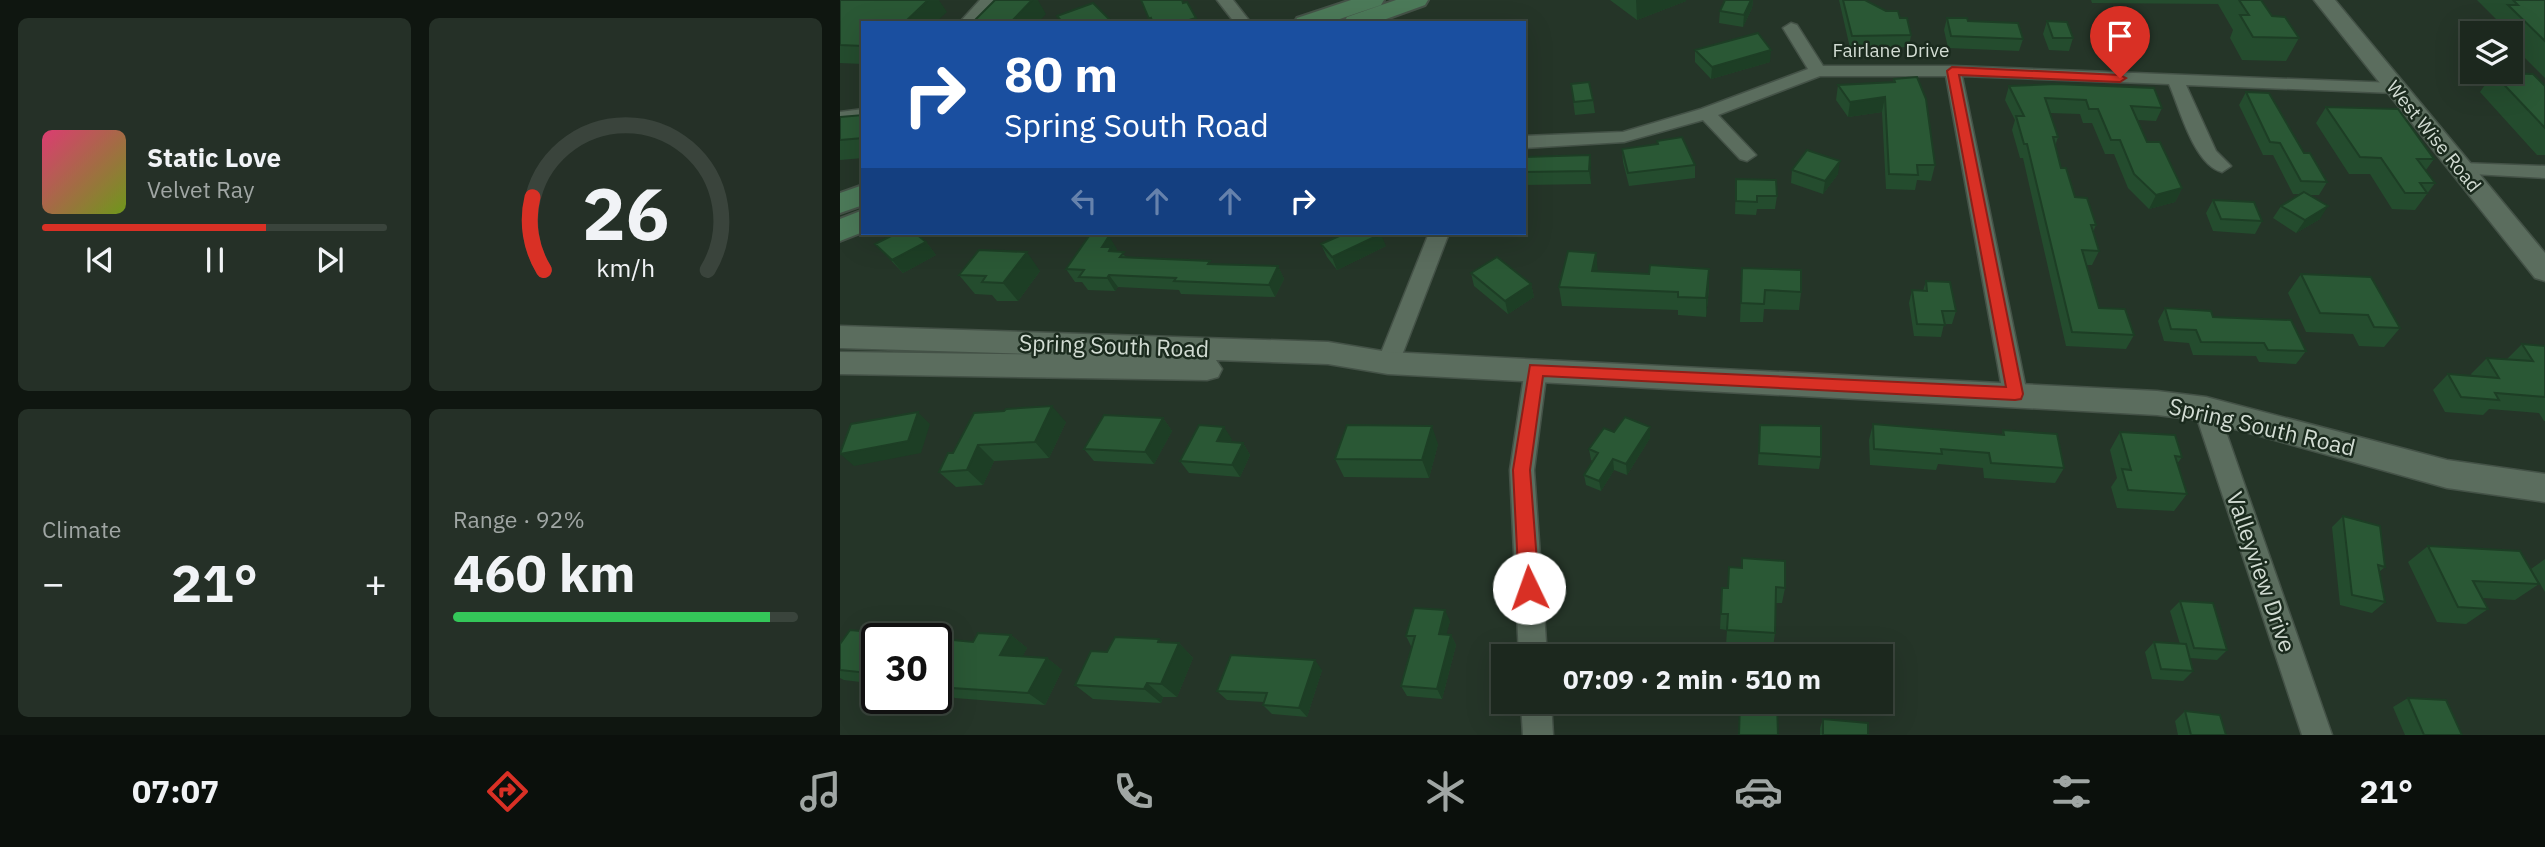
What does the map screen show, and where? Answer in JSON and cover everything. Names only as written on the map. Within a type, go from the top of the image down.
[{"type":"main road","points":[[1311,21],[1373,0]]},
{"type":"main road","points":[[1358,21],[1417,0]]},
{"type":"main road","points":[[840,204],[861,195]]},
{"type":"main road","points":[[840,231],[861,221]]},
{"type":"street","points":[[969,21],[989,0]]},
{"type":"street","points":[[1225,0],[1241,21]]},
{"type":"street","name":"West Wise Road","points":[[2324,0],[2545,271]]},
{"type":"street","points":[[1791,28],[1818,71]]},
{"type":"street","name":"Fairlane Drive","points":[[1526,142],[1624,137],[1707,113],[1818,71],[1952,71],[2395,88]]},
{"type":"street","points":[[1952,71],[2015,394]]},
{"type":"street","points":[[2176,81],[2208,154],[2222,166]]},
{"type":"street","points":[[1707,113],[1747,155]]},
{"type":"street","points":[[840,117],[861,114]]},
{"type":"street","points":[[2461,169],[2545,172]]},
{"type":"street","points":[[1388,363],[1437,235]]},
{"type":"street","name":"Spring South Road","points":[[840,337],[1328,353],[1388,363],[2157,403],[2206,409],[2447,474],[2545,488]]},
{"type":"street","name":"Spring South Road","points":[[840,363],[1325,370],[1388,363]]},
{"type":"street","points":[[1532,644],[1522,470],[1536,369]]},
{"type":"street","name":"Valleyview Drive","points":[[2206,409],[2317,735]]},
{"type":"street","points":[[1537,714],[1538,735]]},
{"type":"building","points":[[840,0],[928,0],[906,21],[861,21],[861,46],[840,45]]},
{"type":"building","points":[[995,0],[1032,0],[1012,21],[974,21]]},
{"type":"building","points":[[1141,0],[1182,0],[1183,3],[1187,2],[1196,18],[1186,21],[1149,19]]},
{"type":"building","points":[[1725,0],[1751,0],[1744,15],[1720,11]]},
{"type":"building","points":[[1843,0],[1865,0],[1886,11],[1898,11],[1900,18],[1907,18],[1911,35],[1852,36]]},
{"type":"building","points":[[2239,0],[2261,0],[2272,16],[2285,17],[2299,38],[2253,37],[2240,15],[2249,15]]},
{"type":"building","points":[[2513,0],[2545,0],[2545,41],[2508,5],[2518,5]]},
{"type":"building","points":[[1093,3],[1111,21],[1061,21],[1057,16]]},
{"type":"building","points":[[1947,18],[2018,23],[2023,39],[1951,36]]},
{"type":"building","points":[[2047,21],[2067,22],[2073,38],[2053,38]]},
{"type":"building","points":[[1758,33],[1771,50],[1712,67],[1695,50]]},
{"type":"building","points":[[2523,74],[2533,74],[2545,86],[2545,128],[2503,84],[2523,84]]},
{"type":"building","points":[[1917,77],[1926,99],[1935,165],[1917,165],[1918,175],[1889,174],[1885,97],[1850,102],[1838,85],[1895,82],[1894,79]]},
{"type":"building","points":[[1589,82],[1593,100],[1574,102],[1571,84]]},
{"type":"building","points":[[2056,84],[2154,88],[2162,108],[2131,106],[2147,142],[2160,142],[2182,188],[2156,195],[2134,174],[2120,140],[2111,140],[2098,109],[2089,109],[2086,100],[2045,98],[2058,137],[2053,137],[2061,168],[2066,168],[2075,197],[2087,198],[2096,225],[2091,225],[2099,251],[2082,250],[2099,308],[2125,309],[2134,335],[2072,332],[2027,144],[2024,144],[2016,116],[2024,116],[2009,86]]},
{"type":"building","points":[[2246,92],[2269,93],[2304,153],[2310,153],[2327,182],[2301,181],[2280,143],[2270,142]]},
{"type":"building","points":[[2326,107],[2398,109],[2434,159],[2417,159],[2435,183],[2420,183],[2427,193],[2405,193],[2381,158],[2360,157]]},
{"type":"building","points":[[861,115],[861,138],[840,140],[840,117]]},
{"type":"building","points":[[1682,137],[1695,165],[1628,173],[1622,149],[1658,144],[1657,141]]},
{"type":"building","points":[[1807,150],[1840,161],[1825,181],[1792,170]]},
{"type":"building","points":[[1590,155],[1589,171],[1526,172],[1526,157]]},
{"type":"building","points":[[1736,179],[1776,180],[1777,196],[1757,196],[1757,202],[1736,201]]},
{"type":"building","points":[[2304,192],[2328,206],[2305,220],[2281,206]]},
{"type":"building","points":[[2213,200],[2254,202],[2262,221],[2221,219]]},
{"type":"building","points":[[893,235],[917,235],[926,242],[892,260],[875,244]]},
{"type":"building","points":[[1341,235],[1379,235],[1332,257],[1321,244]]},
{"type":"building","points":[[1089,236],[1109,236],[1102,247],[1111,247],[1109,251],[1124,252],[1120,257],[1278,266],[1269,285],[1109,275],[1107,278],[1079,277],[1084,270],[1066,269]]},
{"type":"building","points":[[979,250],[1027,252],[1003,283],[982,282],[986,276],[959,275]]},
{"type":"building","points":[[1568,251],[1596,253],[1592,271],[1649,274],[1650,265],[1709,269],[1706,298],[1678,297],[1678,292],[1559,287]]},
{"type":"building","points":[[1497,257],[1531,284],[1505,301],[1471,273]]},
{"type":"building","points":[[1742,268],[1801,270],[1801,292],[1765,290],[1764,304],[1741,303]]},
{"type":"building","points":[[2301,274],[2371,277],[2400,328],[2374,327],[2368,315],[2320,313]]},
{"type":"building","points":[[1926,281],[1950,282],[1956,311],[1942,311],[1945,325],[1917,324],[1912,290],[1927,291]]},
{"type":"building","points":[[2165,308],[2211,311],[2213,317],[2291,320],[2306,351],[2268,350],[2264,343],[2201,342],[2196,330],[2171,329]]},
{"type":"building","points":[[2522,344],[2545,346],[2545,397],[2495,393],[2499,400],[2461,397],[2448,374],[2499,378],[2487,358],[2533,361]]},
{"type":"building","points":[[1052,406],[1035,442],[978,445],[967,470],[939,472],[948,453],[953,453],[974,413]]},
{"type":"building","points":[[918,412],[908,441],[840,454],[851,424]]},
{"type":"building","points":[[1104,415],[1163,418],[1145,452],[1084,449]]},
{"type":"building","points":[[1625,417],[1650,427],[1626,464],[1613,459],[1599,481],[1584,475],[1598,453],[1589,449],[1604,428],[1614,432]]},
{"type":"building","points":[[1873,424],[2004,435],[2003,430],[2057,434],[2064,468],[1991,463],[1989,453],[1941,449],[1942,454],[1874,449]]},
{"type":"building","points":[[1199,425],[1224,427],[1217,441],[1243,443],[1232,465],[1180,461]]},
{"type":"building","points":[[1347,425],[1432,426],[1422,460],[1335,459]]},
{"type":"building","points":[[1760,425],[1821,426],[1821,457],[1759,453]]},
{"type":"building","points":[[2120,432],[2175,435],[2182,457],[2175,456],[2187,494],[2128,490],[2122,469],[2131,470]]},
{"type":"building","points":[[2343,516],[2380,526],[2385,567],[2378,565],[2385,602],[2352,595]]},
{"type":"building","points":[[2428,546],[2520,551],[2539,584],[2473,581],[2488,609],[2458,607]]},
{"type":"building","points":[[1742,558],[1785,561],[1785,588],[1776,587],[1775,633],[1727,630],[1728,614],[1721,614],[1722,588],[1728,588],[1729,567],[1742,568]]},
{"type":"building","points":[[2180,601],[2213,603],[2227,650],[2194,648]]},
{"type":"building","points":[[1414,608],[1445,610],[1439,634],[1451,635],[1437,689],[1401,686],[1415,636],[1406,636]]},
{"type":"building","points":[[850,630],[861,631],[861,672],[840,670],[840,644]]},
{"type":"building","points":[[978,633],[1011,635],[1000,655],[1047,658],[1028,693],[952,688],[952,640],[973,642]]},
{"type":"building","points":[[1115,637],[1159,639],[1158,642],[1179,643],[1161,684],[1147,683],[1144,689],[1075,685],[1091,651],[1107,652]]},
{"type":"building","points":[[2154,642],[2186,644],[2193,671],[2161,669]]},
{"type":"building","points":[[1231,655],[1315,660],[1299,708],[1263,705],[1267,693],[1217,691]]},
{"type":"building","points":[[2408,698],[2446,700],[2462,735],[2424,735]]},
{"type":"building","points":[[2185,711],[2220,715],[2226,735],[2191,735]]},
{"type":"building","points":[[1740,714],[1777,714],[1778,735],[1739,735]]},
{"type":"building","points":[[1823,719],[1868,723],[1868,735],[1823,735]]},
{"type":"route","points":[[1529,588],[1522,470],[1536,369],[2015,394],[1952,71],[2120,78]]}]
